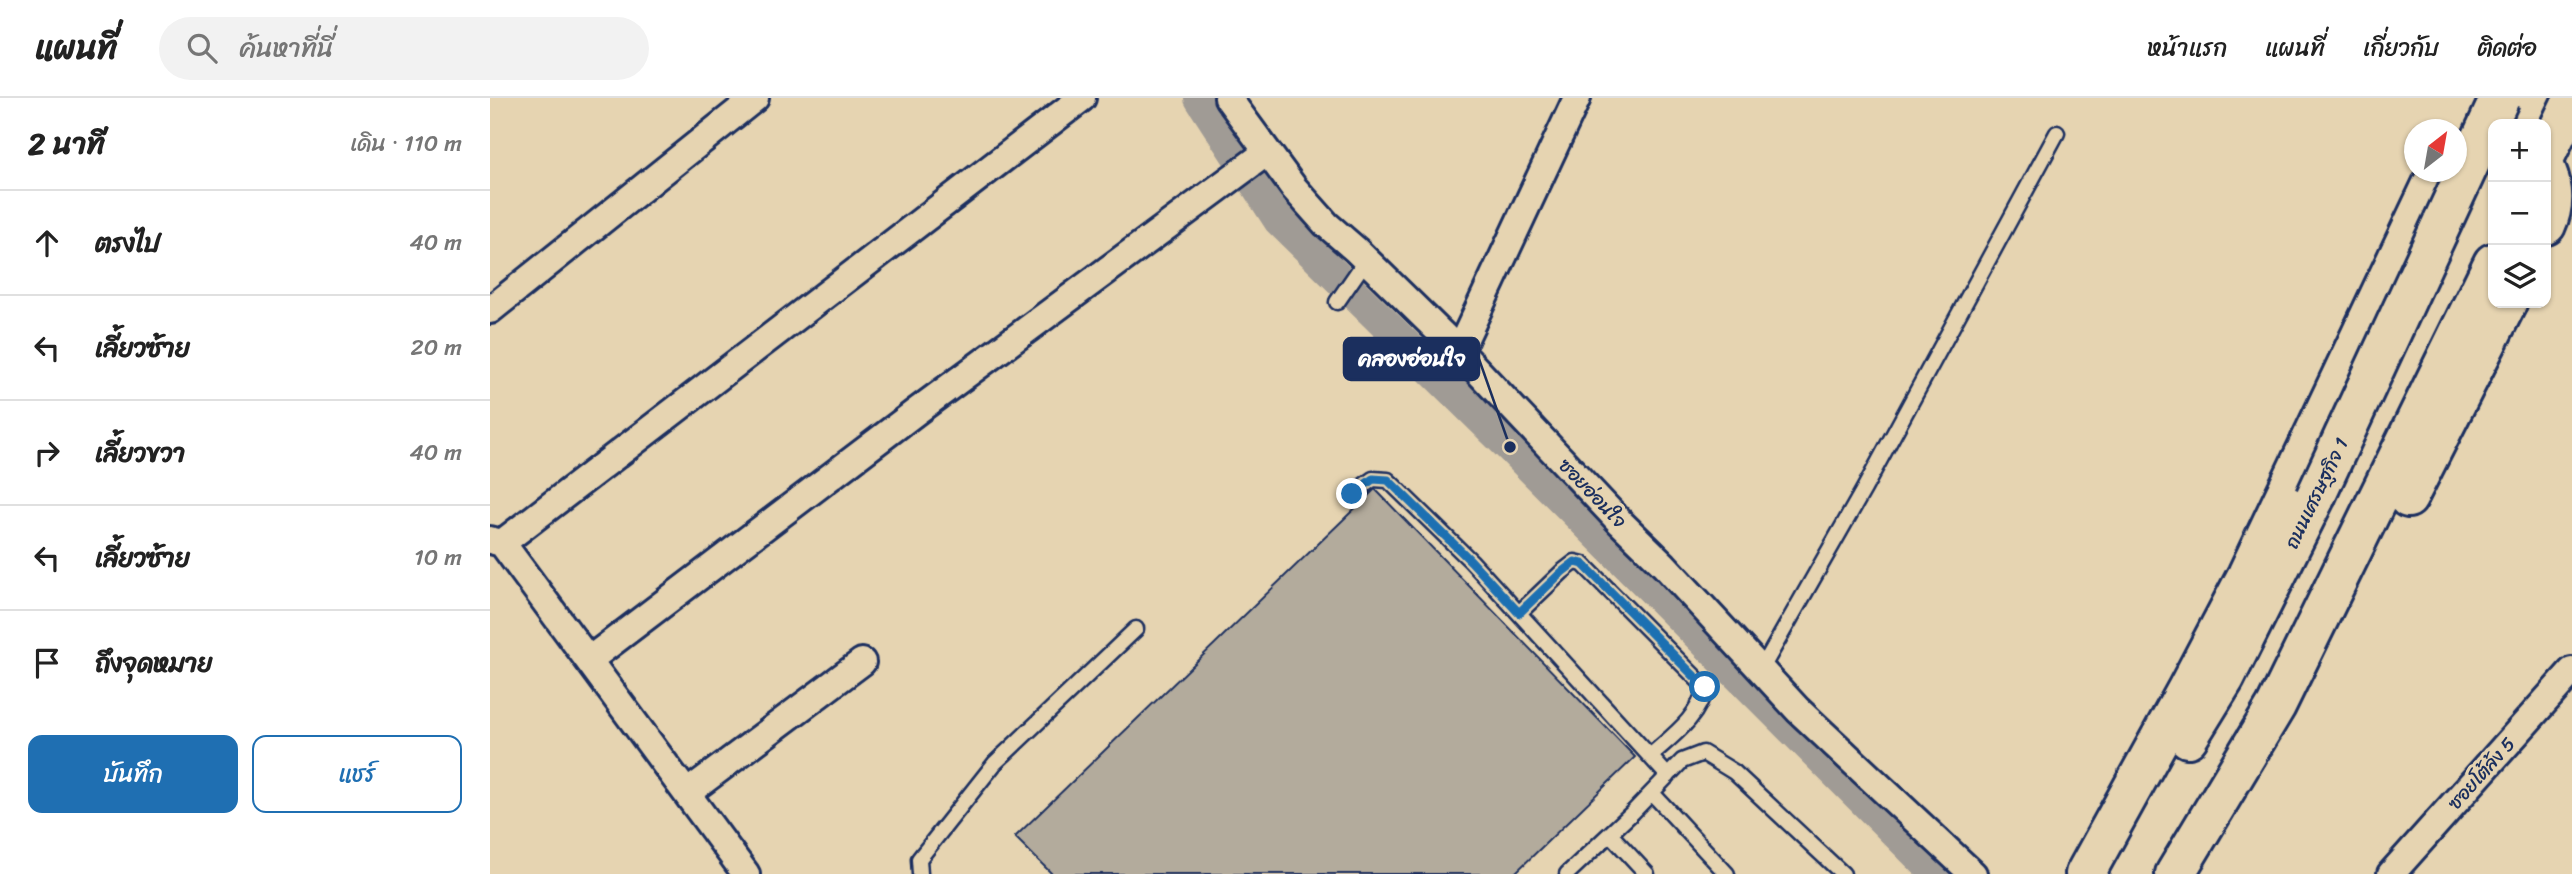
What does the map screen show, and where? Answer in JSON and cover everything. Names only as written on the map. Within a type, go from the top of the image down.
[{"type":"main road","name":"ถนนเศรษฐกิจ 1","points":[[2106,874],[2225,678],[2315,498],[2500,98]]},
{"type":"main road","points":[[2551,145],[2572,101]]},
{"type":"main road","points":[[2467,144],[2479,138],[2488,138]]},
{"type":"main road","points":[[2085,874],[2188,690],[2247,575],[2433,182]]},
{"type":"main road","points":[[2551,182],[2551,214]]},
{"type":"main road","points":[[2175,874],[2276,706],[2488,273]]},
{"type":"main road","points":[[2200,874],[2302,703],[2504,308]]},
{"type":"street","points":[[490,310],[755,98]]},
{"type":"street","points":[[747,874],[589,660],[496,542],[1082,98]]},
{"type":"street","name":"ซอยอ่อนใจ","points":[[1228,98],[1251,163],[1294,188],[1362,267],[1459,351],[1664,565],[1798,710],[1973,874]]},
{"type":"street","points":[[1459,351],[1577,98]]},
{"type":"street","points":[[589,660],[917,411],[1251,163]]},
{"type":"street","points":[[687,793],[862,662]]},
{"type":"street","name":"ซอยโต้ล้ง 5","points":[[2391,874],[2572,671]]},
{"type":"lane","points":[[1761,670],[1864,489],[2057,133]]},
{"type":"lane","points":[[1337,302],[1362,267]]},
{"type":"lane","points":[[1352,494],[1373,479],[1388,480],[1471,561],[1668,776]]},
{"type":"lane","points":[[1519,613],[1575,562],[1583,564],[1705,687],[1703,698],[1691,718],[1650,756]]},
{"type":"lane","points":[[920,874],[919,859],[995,763],[1136,629]]},
{"type":"lane","points":[[1567,874],[1682,761],[1703,753],[1734,772],[1843,874]]},
{"type":"lane","points":[[1652,793],[1727,874]]},
{"type":"lane","points":[[1610,834],[1647,874]]},
{"type":"building","points":[[1375,489],[1635,757],[1514,874],[1052,874],[1015,837]]},
{"type":"waterway","points":[[1200,98],[1279,220],[1937,874]]},
{"type":"place","name":"คลองอ่อนใจ","points":[[1510,447]]},
{"type":"route","points":[[1352,494],[1373,479],[1388,480],[1471,561],[1519,613],[1575,562],[1583,564],[1705,687]]}]
